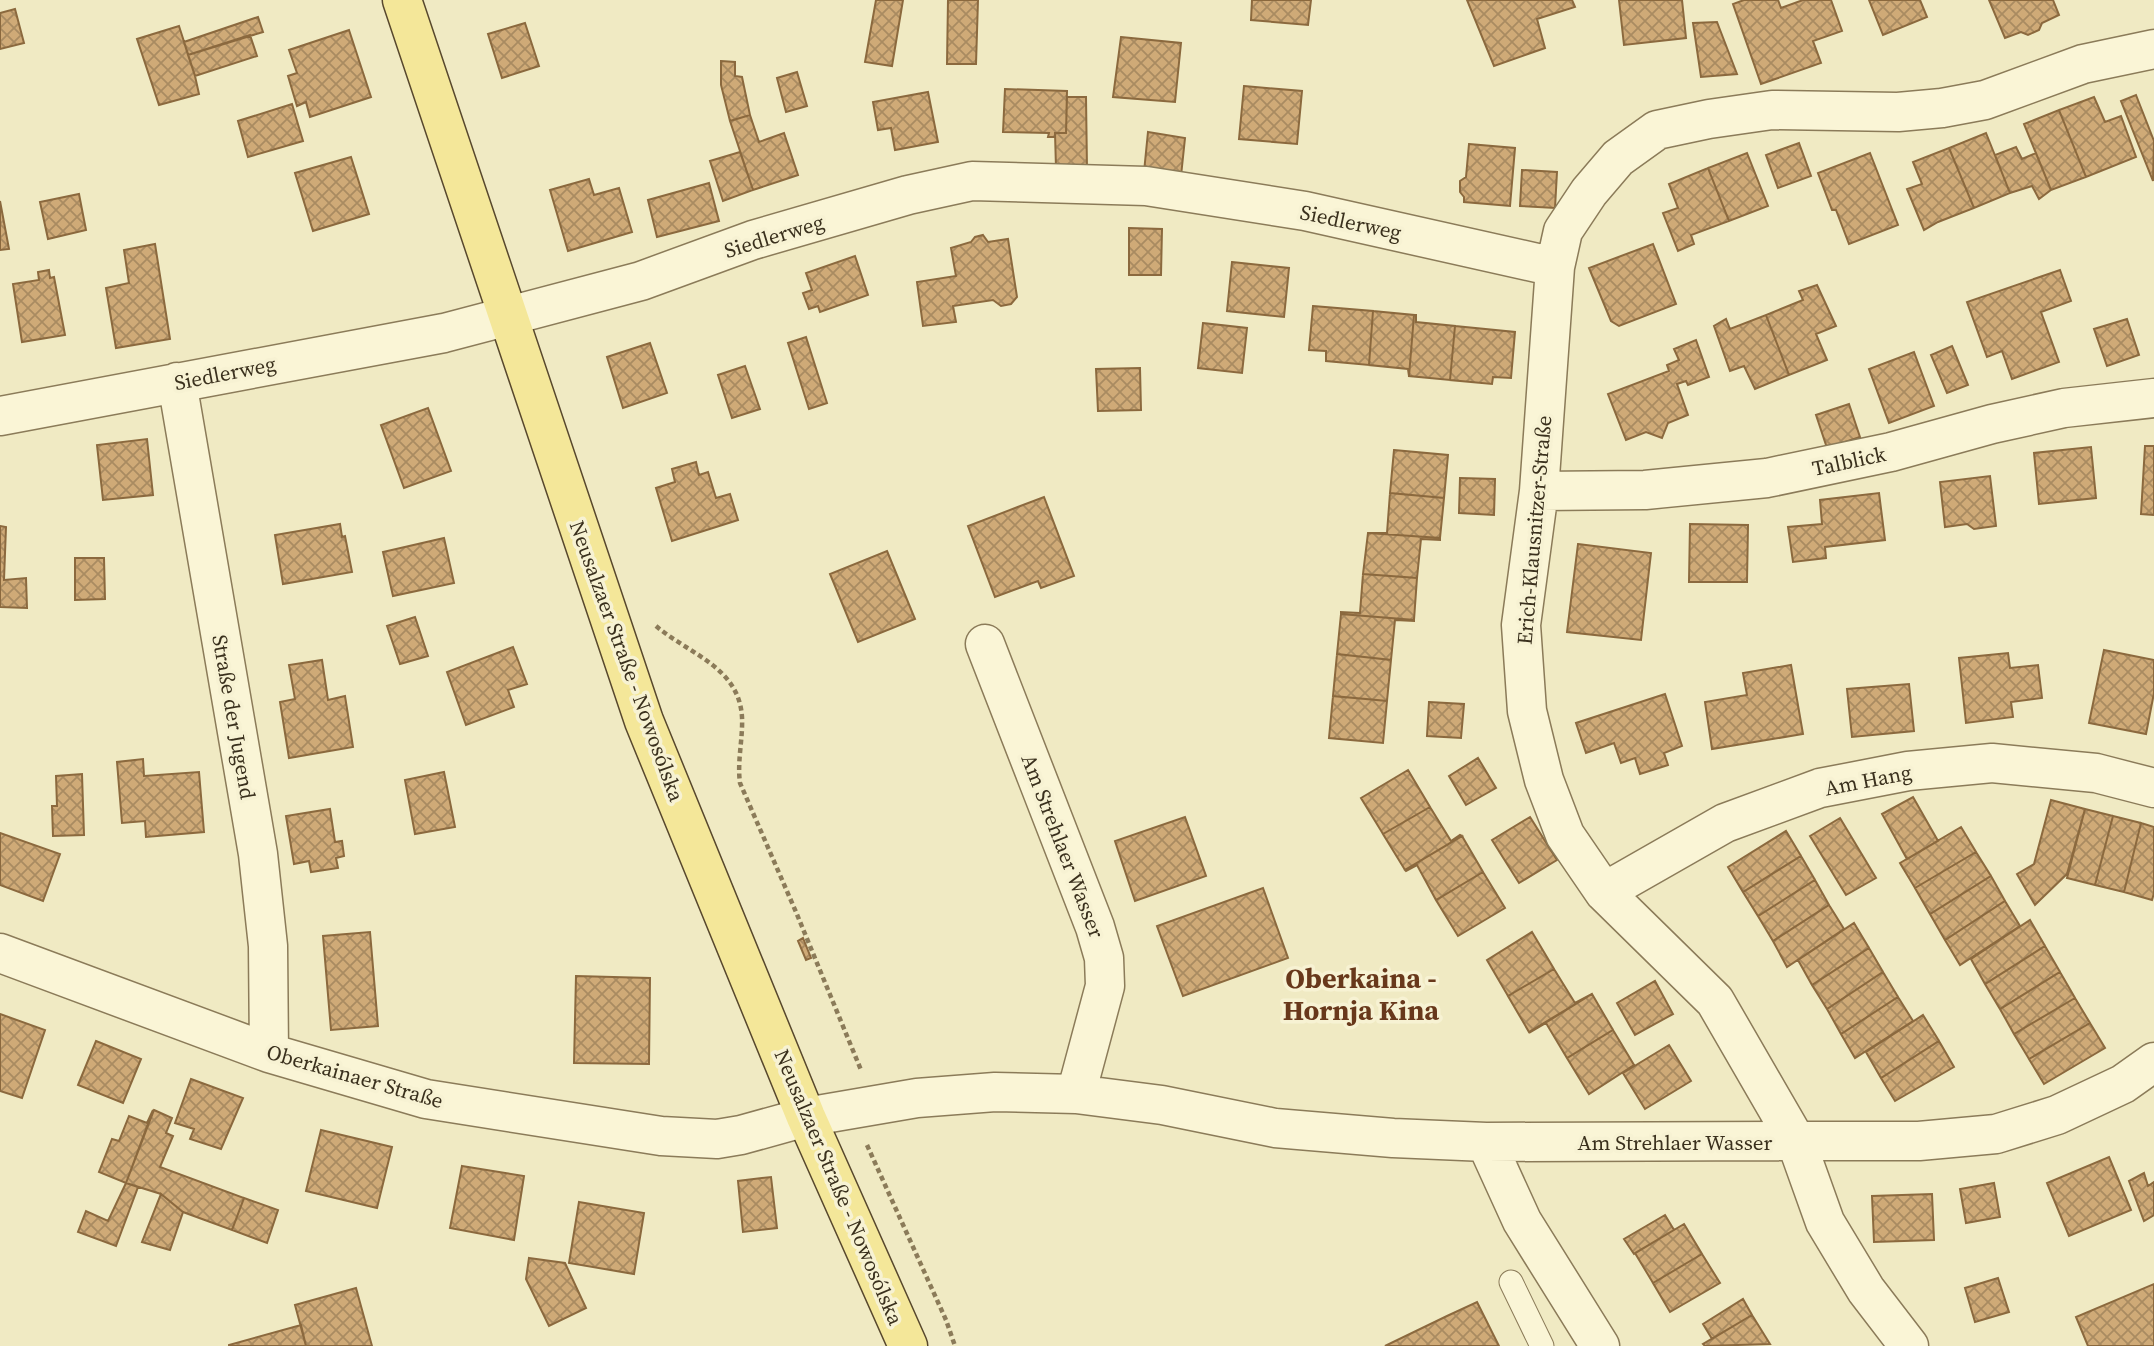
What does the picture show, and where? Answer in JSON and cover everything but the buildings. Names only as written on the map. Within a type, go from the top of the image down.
[{"type":"main road","name":"Neusalzaer Straße - Nowosólska","points":[[402,0],[644,721],[806,1117],[908,1346]]},
{"type":"street","name":"Erich-Klausnitzer-Straße","points":[[1796,1141],[1716,1001],[1604,892],[1565,835],[1544,780],[1527,711],[1521,625],[1539,491],[1555,267],[1563,232],[1589,192],[1618,158],[1657,130],[1772,110],[1898,111],[1942,108],[1985,100],[2083,64],[2154,49]]},
{"type":"street","name":"Siedlerweg","points":[[0,416],[444,333],[641,281],[753,240],[908,195],[972,181],[1146,186],[1306,211],[1555,267]]},
{"type":"street","name":"Straße der Jugend","points":[[177,382],[258,854],[268,946],[269,1053]]},
{"type":"street","name":"Talblick","points":[[1539,491],[1645,490],[1767,478],[1891,452],[1992,424],[2064,408],[2154,398]]},
{"type":"street","name":"Am Strehlaer Wasser","points":[[985,643],[1096,927],[1104,958],[1105,986],[1076,1094]]},
{"type":"street","name":"Am Hang","points":[[1604,892],[1725,823],[1820,788],[1908,771],[1992,764],[2096,772],[2154,788]]},
{"type":"street","name":"Oberkainaer Straße","points":[[0,953],[269,1053],[426,1100],[661,1136],[717,1139],[806,1117]]},
{"type":"street","points":[[1796,1141],[1919,1141],[1996,1134],[2057,1115],[2123,1084],[2154,1062]]},
{"type":"street","name":"Am Strehlaer Wasser","points":[[806,1117],[863,1090],[917,1098],[995,1092],[1076,1094],[1162,1105],[1275,1128],[1393,1138],[1486,1142],[1796,1141],[1825,1222],[1866,1290],[1909,1346]]},
{"type":"street","points":[[1486,1142],[1522,1221],[1600,1346]]},
{"type":"lane","points":[[1511,1282],[1542,1346]]},
{"type":"path","points":[[652,624],[672,640],[718,668],[735,689],[741,709],[742,727],[738,768],[740,783],[796,912],[863,1090],[867,1148],[946,1320],[955,1346]]},
{"type":"district","name":"Oberkaina - Hornja Kina","points":[[1361,994]]}]
